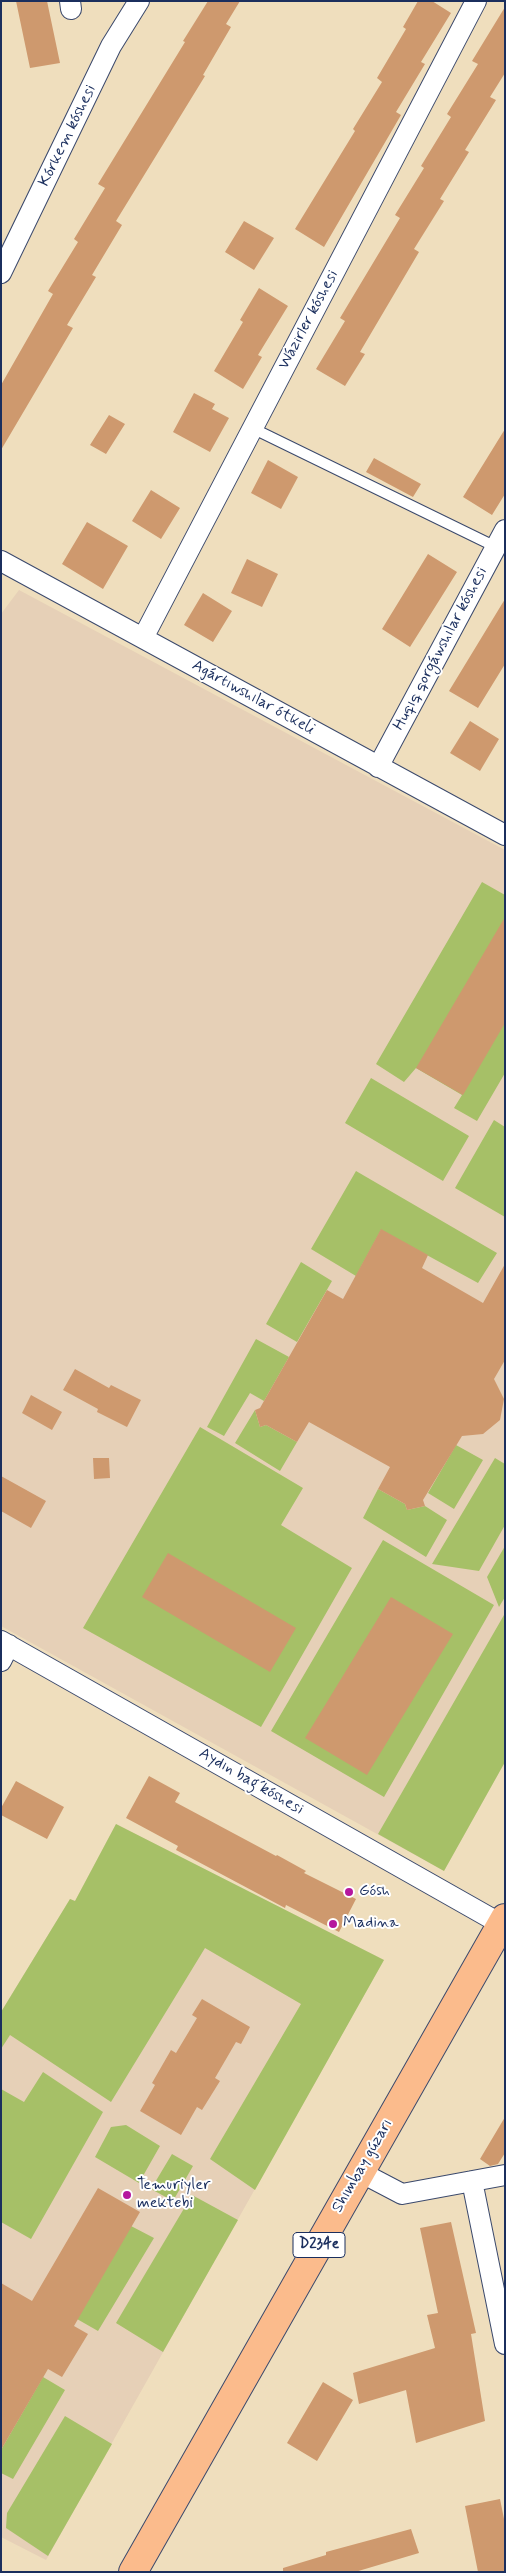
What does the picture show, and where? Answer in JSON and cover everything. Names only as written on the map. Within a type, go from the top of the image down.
[{"type":"main road","name":"Shımbay gúzarı","points":[[133,2572],[503,1921]]},
{"type":"street","name":"Kórkem kóshesi","points":[[1,273],[111,46],[139,1]]},
{"type":"street","name":"Wázirler kóshesi","points":[[143,638],[476,1]]},
{"type":"street","name":"Huqıq qorǵawshılar kóshesi","points":[[378,766],[500,538]]},
{"type":"street","name":"Aǵartıwshılar ótkeli","points":[[1,561],[505,835]]},
{"type":"street","name":"Aydın baǵ kóshesi","points":[[4,1649],[503,1921]]},
{"type":"street","points":[[360,2172],[402,2194],[505,2174]]},
{"type":"street","points":[[472,2181],[505,2344]]},
{"type":"lane","points":[[252,428],[500,538]]},
{"type":"shaded area","points":[[19,590],[505,850],[505,1762],[444,1871],[1,1626],[1,614]]},
{"type":"shaded area","name":"Temuriyler mektebi","points":[[116,1824],[384,1960],[46,2560],[1,2537],[1,2012],[70,1899],[75,1901]]},
{"type":"green space","points":[[482,882],[505,895],[505,1073],[477,1121],[454,1108],[462,1095],[416,1068],[404,1082],[376,1064]]},
{"type":"green space","points":[[371,1078],[469,1136],[443,1181],[345,1123]]},
{"type":"green space","points":[[494,1120],[505,1127],[505,1217],[455,1188]]},
{"type":"green space","points":[[356,1171],[497,1253],[478,1283],[381,1230],[356,1276],[311,1249]]},
{"type":"green space","points":[[301,1262],[332,1281],[297,1342],[266,1324]]},
{"type":"green space","points":[[256,1339],[289,1357],[264,1401],[250,1393],[224,1436],[207,1427]]},
{"type":"green space","points":[[255,1410],[260,1427],[266,1425],[297,1442],[280,1471],[235,1443]]},
{"type":"green space","points":[[200,1427],[303,1488],[281,1525],[352,1568],[261,1727],[83,1628]]},
{"type":"green space","points":[[456,1445],[483,1460],[454,1509],[428,1493]]},
{"type":"green space","points":[[495,1458],[505,1464],[505,1525],[479,1571],[432,1564]]},
{"type":"green space","points":[[378,1489],[405,1504],[407,1510],[425,1506],[447,1520],[426,1557],[363,1518]]},
{"type":"green space","points":[[383,1540],[494,1605],[384,1797],[271,1731]]},
{"type":"green space","points":[[505,1546],[505,1597],[499,1607],[487,1577]]},
{"type":"green space","points":[[504,1615],[505,1762],[444,1871],[378,1834]]},
{"type":"green space","points":[[116,1824],[384,1960],[255,2190],[210,2159],[301,2004],[205,1948],[111,2102],[10,2035],[1,2049],[1,2012],[70,1899],[75,1901]]},
{"type":"green space","points":[[43,2072],[103,2112],[31,2239],[1,2222],[1,2089],[24,2102]]},
{"type":"green space","points":[[126,2125],[160,2146],[139,2183],[95,2157],[111,2127]]},
{"type":"green space","points":[[172,2154],[193,2166],[173,2201],[151,2189]]},
{"type":"green space","points":[[192,2195],[238,2220],[163,2352],[116,2323]]},
{"type":"green space","points":[[131,2226],[154,2238],[98,2331],[77,2319]]},
{"type":"green space","points":[[43,2377],[65,2390],[13,2479],[1,2473],[1,2450]]},
{"type":"green space","points":[[65,2416],[112,2444],[48,2556],[6,2528],[7,2513]]},
{"type":"building","points":[[16,1],[47,1],[60,63],[30,68]]},
{"type":"building","points":[[208,1],[240,1],[226,24],[231,27],[203,75],[205,76],[116,221],[122,225],[92,275],[96,277],[67,325],[73,328],[1,450],[1,385],[53,294],[48,291],[78,242],[74,239],[105,188],[98,184]]},
{"type":"building","points":[[418,1],[432,1],[451,13],[421,62],[425,64],[396,112],[401,115],[324,247],[295,229],[355,131],[353,129],[382,82],[377,78],[406,29],[403,27]]},
{"type":"building","points":[[505,7],[505,73],[490,97],[496,100],[465,150],[469,152],[440,199],[444,201],[414,249],[419,252],[360,352],[365,354],[345,386],[316,369],[345,321],[340,318],[400,218],[395,215],[424,168],[421,166],[451,117],[447,114],[478,64],[472,61]]},
{"type":"building","points":[[244,221],[274,238],[254,270],[225,252]]},
{"type":"building","points":[[259,288],[288,306],[258,355],[262,357],[243,389],[214,371],[243,322],[240,320]]},
{"type":"building","points":[[194,393],[215,404],[212,409],[229,418],[210,452],[173,432]]},
{"type":"building","points":[[109,415],[125,424],[106,454],[90,445]]},
{"type":"building","points":[[505,429],[505,494],[492,515],[463,497]]},
{"type":"building","points":[[374,458],[421,484],[413,497],[366,472]]},
{"type":"building","points":[[268,460],[298,477],[281,509],[251,493]]},
{"type":"building","points":[[151,490],[180,508],[161,539],[132,521]]},
{"type":"building","points":[[87,522],[128,546],[103,589],[62,564]]},
{"type":"building","points":[[428,554],[457,572],[410,647],[382,629]]},
{"type":"building","points":[[247,559],[278,574],[262,607],[231,593]]},
{"type":"building","points":[[203,593],[232,611],[213,642],[184,625]]},
{"type":"building","points":[[505,599],[505,664],[478,708],[449,691]]},
{"type":"building","points":[[470,721],[499,739],[480,771],[450,753]]},
{"type":"building","points":[[505,917],[505,1023],[463,1095],[416,1068]]},
{"type":"building","points":[[381,1229],[428,1255],[422,1268],[483,1303],[505,1264],[505,1360],[494,1379],[504,1399],[500,1420],[483,1434],[462,1436],[423,1500],[425,1506],[407,1510],[405,1504],[378,1489],[390,1467],[309,1422],[297,1442],[266,1425],[260,1427],[255,1410],[260,1408],[327,1290],[343,1299]]},
{"type":"building","points":[[75,1369],[109,1388],[111,1385],[141,1400],[127,1427],[97,1412],[98,1409],[63,1390]]},
{"type":"building","points":[[31,1395],[62,1412],[52,1430],[22,1413]]},
{"type":"building","points":[[93,1458],[109,1458],[110,1478],[94,1479]]},
{"type":"building","points":[[1,1476],[46,1501],[31,1528],[1,1511]]},
{"type":"building","points":[[168,1553],[296,1628],[270,1672],[142,1597]]},
{"type":"building","points":[[391,1597],[453,1634],[367,1775],[305,1738]]},
{"type":"building","points":[[149,1776],[180,1793],[175,1802],[306,1871],[304,1873],[356,1899],[339,1932],[286,1905],[285,1908],[176,1850],[178,1846],[126,1818]]},
{"type":"building","points":[[16,1781],[64,1807],[47,1839],[1,1815],[1,1808]]},
{"type":"building","points":[[202,1999],[250,2027],[241,2044],[236,2042],[215,2078],[220,2081],[202,2110],[197,2107],[181,2135],[140,2111],[155,2085],[152,2083],[171,2050],[176,2053],[197,2018],[192,2015]]},
{"type":"building","points":[[505,2117],[505,2153],[498,2164],[490,2166],[480,2159]]},
{"type":"building","points":[[98,2188],[140,2212],[74,2326],[88,2334],[62,2377],[48,2369],[1,2450],[1,2283],[32,2301]]},
{"type":"building","points":[[451,2222],[476,2333],[471,2334],[485,2421],[416,2443],[406,2390],[359,2404],[353,2373],[435,2348],[427,2315],[438,2313],[420,2228]]},
{"type":"building","points":[[323,2382],[353,2400],[317,2461],[287,2443]]},
{"type":"building","points":[[500,2499],[505,2524],[505,2572],[478,2572],[465,2506]]},
{"type":"building","points":[[411,2529],[419,2553],[355,2572],[283,2572],[283,2568],[326,2555],[326,2552]]},
{"type":"place","name":"Gósh","points":[[349,1892]]},
{"type":"place","name":"Madina","points":[[333,1924]]},
{"type":"place","name":"Temuriyler mektebi","points":[[127,2195]]}]
